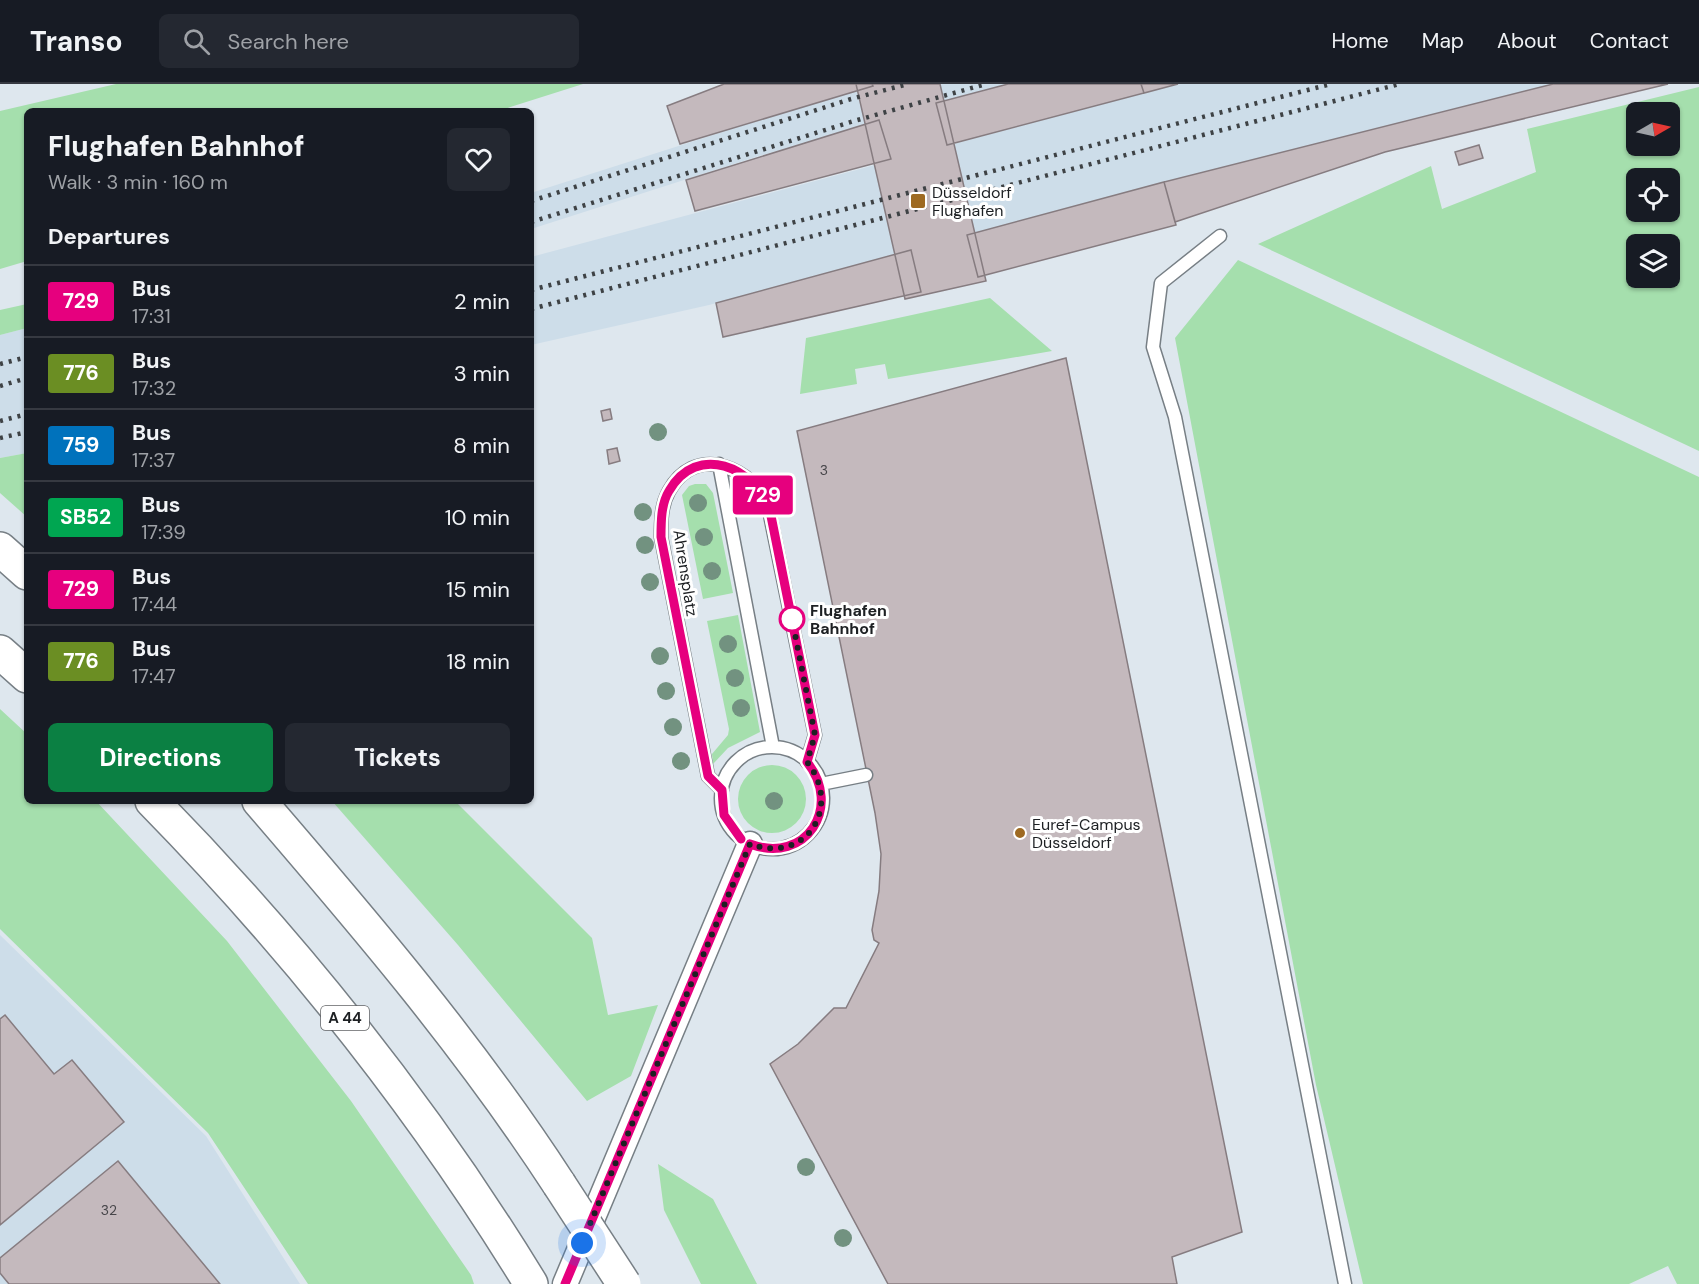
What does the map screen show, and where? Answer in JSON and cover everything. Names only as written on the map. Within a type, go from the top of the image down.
[{"type":"highway","points":[[0,549],[24,570]]},
{"type":"highway","points":[[0,652],[24,673]]},
{"type":"highway","name":"A 44","points":[[155,804],[210,860],[341,1014],[438,1139],[527,1277]]},
{"type":"highway","points":[[263,804],[376,936],[463,1047],[559,1184],[624,1284]]},
{"type":"street","points":[[566,1284],[750,844]]},
{"type":"lane","points":[[1220,236],[1161,283],[1153,347],[1175,417],[1345,1284]]},
{"type":"lane","points":[[719,464],[773,747]]},
{"type":"lane","points":[[719,464],[736,470],[759,487],[770,511],[815,735],[807,762]]},
{"type":"lane","name":"Ahrensplatz","points":[[719,464],[694,468],[675,483],[665,502],[661,537],[708,776],[722,790]]},
{"type":"lane","points":[[773,747],[792,751],[807,762],[821,784],[821,811],[808,834],[791,846],[760,848],[750,844],[734,832],[721,807],[722,790],[734,764],[759,749],[773,747]]},
{"type":"lane","points":[[821,784],[866,775]]},
{"type":"shaded area","points":[[873,84],[1010,84],[759,156],[534,228],[534,192]]},
{"type":"shaded area","points":[[1178,84],[1553,84],[1164,182],[709,305],[534,344],[534,256]]},
{"type":"shaded area","points":[[24,329],[24,454],[0,458],[0,335]]},
{"type":"shaded area","points":[[0,935],[206,1136],[300,1284],[0,1284]]},
{"type":"green space","points":[[116,84],[583,84],[507,108],[24,108],[24,262],[0,269],[0,111]]},
{"type":"green space","points":[[1699,87],[1699,451],[1258,244],[1431,166],[1442,209],[1536,172],[1527,129],[1626,105],[1626,156],[1680,156],[1680,102],[1638,102]]},
{"type":"green space","points":[[1238,260],[1699,477],[1699,1284],[1677,1284],[1668,1266],[1629,1284],[1363,1284],[1316,1085],[1175,338]]},
{"type":"green space","points":[[990,298],[1052,351],[888,379],[885,364],[855,369],[857,384],[800,394],[806,338]]},
{"type":"green space","points":[[24,305],[24,329],[0,335],[0,310]]},
{"type":"green space","points":[[24,454],[24,514],[0,493],[0,458]]},
{"type":"green space","points":[[706,484],[713,493],[733,593],[703,599],[682,495],[689,486]]},
{"type":"green space","points":[[738,615],[760,732],[728,748],[713,764],[712,754],[728,735],[729,729],[707,621]]},
{"type":"green space","points":[[0,709],[24,731],[24,804],[99,804],[227,941],[351,1101],[471,1275],[474,1284],[308,1284],[208,1133],[0,929]]},
{"type":"green space","points":[[765,765],[779,765],[791,770],[801,780],[806,799],[801,818],[791,828],[779,833],[765,833],[753,828],[743,818],[738,806],[738,792],[743,780],[753,770]]},
{"type":"green space","points":[[335,804],[458,804],[592,938],[608,1015],[658,1005],[631,1076],[587,1101],[458,945]]},
{"type":"green space","points":[[658,1164],[713,1199],[757,1284],[701,1284],[664,1210]]},
{"type":"building","points":[[724,84],[872,84],[873,86],[680,144],[667,106]]},
{"type":"building","points":[[856,84],[940,84],[986,281],[905,299]]},
{"type":"building","points":[[1008,84],[1141,84],[1144,93],[947,145],[936,103]]},
{"type":"building","points":[[1141,84],[1178,84],[1144,93]]},
{"type":"building","points":[[1553,84],[1668,84],[1385,152],[1175,222],[1164,182]]},
{"type":"building","points":[[879,120],[891,159],[695,211],[686,180]]},
{"type":"building","points":[[1479,145],[1483,158],[1459,165],[1455,152]]},
{"type":"building","points":[[1164,182],[1176,225],[978,277],[967,235]]},
{"type":"building","points":[[911,250],[921,292],[723,337],[716,303]]},
{"type":"building","name":"Euref-Campus Düsseldorf","points":[[1066,358],[1242,1232],[1172,1257],[1177,1284],[888,1284],[770,1064],[798,1044],[834,1008],[846,1008],[879,943],[874,940],[872,930],[879,891],[881,854],[875,813],[797,431]]},
{"type":"building","points":[[610,409],[612,419],[603,421],[601,411]]},
{"type":"building","points":[[617,448],[620,461],[609,464],[607,450]]},
{"type":"building","points":[[5,1015],[54,1074],[72,1060],[124,1122],[0,1225],[0,1019]]},
{"type":"building","points":[[118,1161],[220,1284],[9,1284],[0,1273],[0,1258]]},
{"type":"railway","points":[[534,200],[851,99],[908,84]]},
{"type":"railway","points":[[534,221],[854,121],[986,84]]},
{"type":"railway","points":[[534,289],[1331,84]]},
{"type":"railway","points":[[534,308],[1400,84]]},
{"type":"railway","points":[[0,364],[24,358]]},
{"type":"railway","points":[[0,386],[24,379]]},
{"type":"railway","points":[[0,421],[24,415]]},
{"type":"railway","points":[[0,438],[24,433]]},
{"type":"bus line","name":"729","points":[[565,1284],[750,844],[771,849],[791,846],[808,834],[821,811],[823,797],[821,784],[816,772],[807,762],[815,735],[770,511],[759,487],[736,470],[712,464],[702,465],[686,472],[669,490],[662,519],[661,537],[708,776],[722,790],[721,807],[724,815],[728,824],[741,839]]},
{"type":"place","name":"Düsseldorf Flughafen","points":[[918,201]]},
{"type":"place","name":"Flughafen Bahnhof","points":[[792,619]]},
{"type":"place","name":"Euref-Campus Düsseldorf","points":[[1020,833]]},
{"type":"route","points":[[582,1243],[750,844],[771,849],[791,846],[808,834],[821,811],[823,797],[821,784],[816,772],[807,762],[815,735],[792,619]]}]
